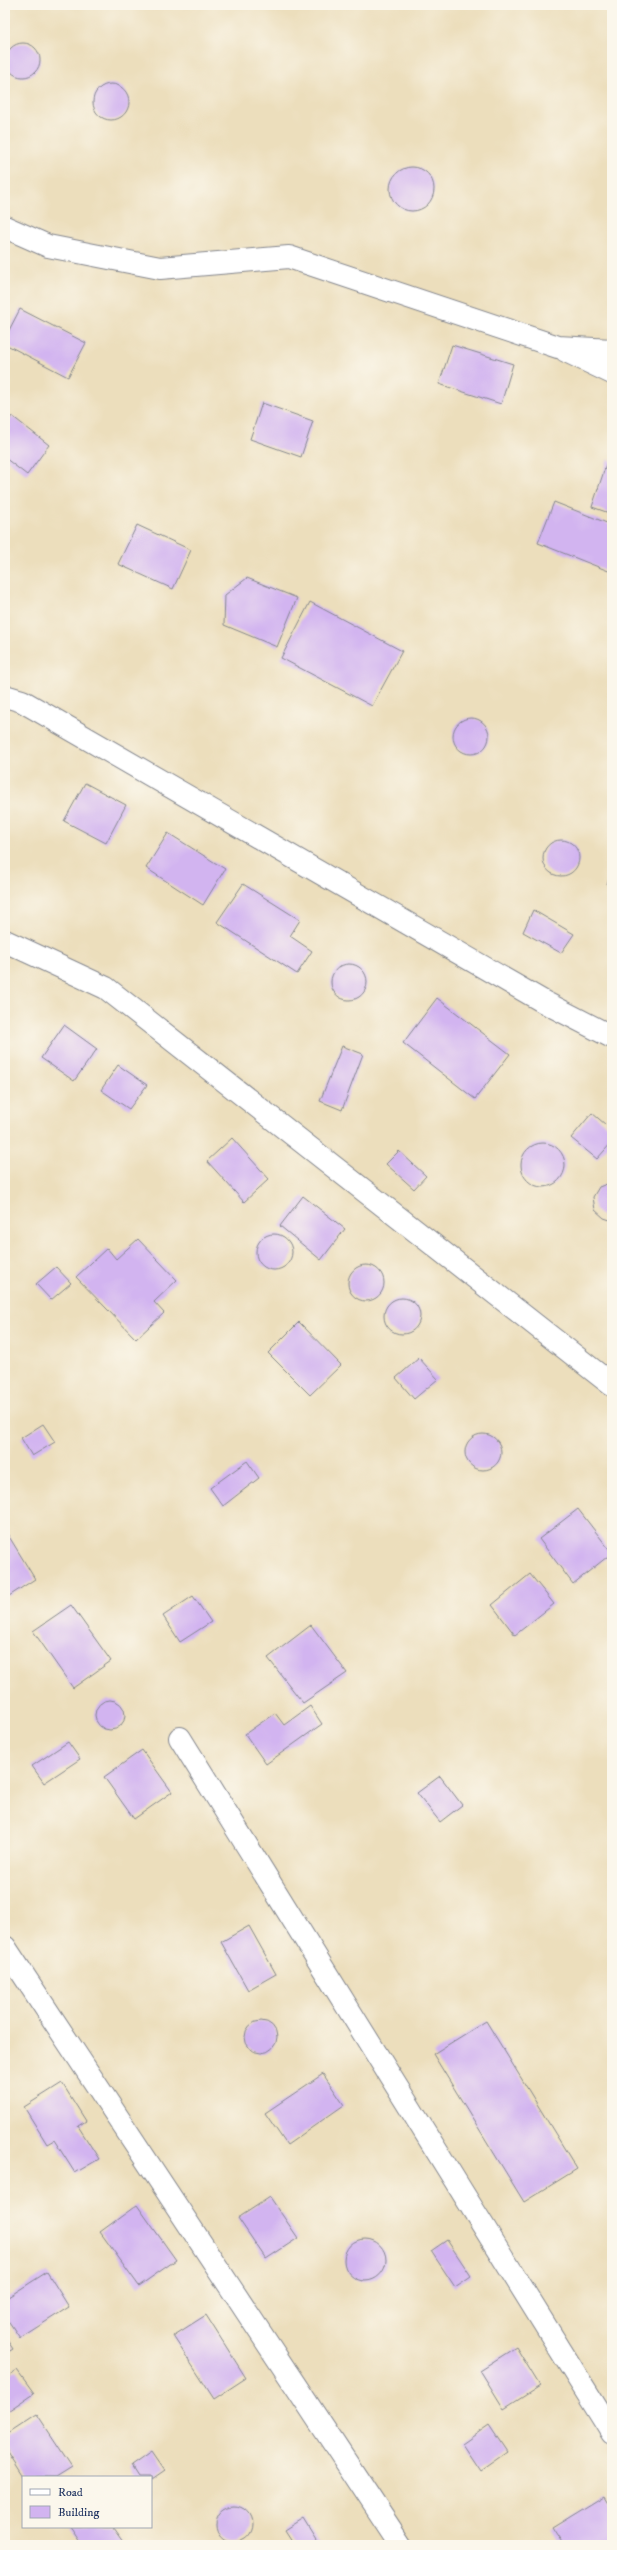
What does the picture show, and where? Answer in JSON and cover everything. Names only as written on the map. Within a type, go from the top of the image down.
[{"type":"street","points":[[5,227],[48,246],[160,268],[289,256],[558,347],[612,373]]},
{"type":"street","points":[[558,347],[612,350]]},
{"type":"street","points":[[5,696],[22,702],[544,1002],[612,1037]]},
{"type":"street","points":[[5,941],[106,988],[612,1385]]},
{"type":"street","points":[[180,1738],[612,2433]]},
{"type":"street","points":[[5,1947],[401,2545]]},
{"type":"building","points":[[20,43],[26,43],[30,44],[37,50],[40,60],[39,67],[33,74],[26,77],[20,77],[16,76],[9,70],[6,63],[6,57],[7,53],[13,46]]},
{"type":"building","points":[[115,84],[124,89],[128,95],[128,109],[124,115],[115,120],[107,120],[98,115],[94,109],[93,98],[98,89],[104,85]]},
{"type":"building","points":[[412,167],[424,171],[430,177],[434,189],[430,201],[424,207],[412,211],[400,207],[394,201],[390,189],[394,177],[400,171]]},
{"type":"building","points":[[20,309],[86,343],[68,377],[5,344],[5,338]]},
{"type":"building","points":[[452,345],[513,364],[501,404],[439,384]]},
{"type":"building","points":[[262,403],[313,421],[301,457],[250,439]]},
{"type":"building","points":[[12,416],[49,445],[27,475],[5,458],[5,425]]},
{"type":"building","points":[[608,459],[612,461],[612,514],[592,507]]},
{"type":"building","points":[[554,502],[612,525],[611,572],[538,543]]},
{"type":"building","points":[[137,525],[191,550],[173,589],[118,564]]},
{"type":"building","points":[[247,578],[297,598],[277,647],[224,625],[225,595]]},
{"type":"building","points":[[310,602],[402,651],[372,706],[281,658]]},
{"type":"building","points":[[475,718],[484,723],[488,729],[488,743],[484,749],[475,754],[467,754],[458,749],[454,743],[453,732],[458,723],[464,719]]},
{"type":"building","points":[[85,783],[126,805],[106,843],[64,821]]},
{"type":"building","points":[[168,833],[225,869],[203,905],[146,868]]},
{"type":"building","points":[[565,840],[574,845],[578,851],[578,865],[574,871],[565,876],[557,876],[548,871],[544,865],[543,854],[548,845],[554,841]]},
{"type":"building","points":[[612,870],[612,893],[607,884]]},
{"type":"building","points":[[243,884],[300,920],[290,936],[312,951],[297,974],[217,922]]},
{"type":"building","points":[[533,910],[574,934],[561,953],[523,932]]},
{"type":"building","points":[[353,964],[362,969],[366,975],[366,989],[362,995],[353,1000],[345,1000],[336,995],[332,989],[331,978],[336,969],[342,965]]},
{"type":"building","points":[[437,998],[510,1054],[475,1099],[403,1043]]},
{"type":"building","points":[[64,1025],[97,1049],[74,1081],[41,1058]]},
{"type":"building","points":[[342,1046],[363,1054],[342,1110],[320,1101]]},
{"type":"building","points":[[118,1065],[147,1085],[129,1109],[101,1090]]},
{"type":"building","points":[[592,1113],[612,1130],[612,1142],[597,1159],[571,1138]]},
{"type":"building","points":[[232,1138],[269,1179],[244,1202],[207,1161]]},
{"type":"building","points":[[543,1143],[555,1147],[561,1153],[565,1165],[561,1177],[555,1183],[543,1187],[531,1183],[525,1177],[521,1165],[525,1153],[531,1147]]},
{"type":"building","points":[[399,1151],[426,1176],[414,1189],[386,1164]]},
{"type":"building","points":[[612,1182],[612,1219],[610,1220],[604,1218],[595,1210],[593,1197],[599,1187]]},
{"type":"building","points":[[303,1196],[345,1229],[321,1260],[280,1226]]},
{"type":"building","points":[[278,1234],[287,1239],[291,1245],[291,1259],[287,1265],[278,1270],[270,1270],[261,1265],[257,1259],[256,1248],[261,1239],[267,1235]]},
{"type":"building","points":[[138,1239],[177,1280],[154,1302],[164,1313],[136,1339],[76,1277],[107,1248],[116,1259]]},
{"type":"building","points":[[370,1265],[379,1270],[383,1276],[383,1290],[379,1296],[370,1301],[362,1301],[353,1296],[349,1290],[348,1279],[353,1270],[359,1266]]},
{"type":"building","points":[[56,1267],[71,1283],[51,1300],[36,1284]]},
{"type":"building","points":[[406,1298],[415,1303],[419,1309],[419,1323],[415,1329],[406,1334],[398,1334],[389,1329],[385,1323],[384,1312],[389,1303],[395,1299]]},
{"type":"building","points":[[299,1322],[341,1365],[310,1395],[268,1353]]},
{"type":"building","points":[[419,1358],[438,1379],[414,1399],[396,1378]]},
{"type":"building","points":[[43,1424],[55,1442],[32,1456],[21,1438]]},
{"type":"building","points":[[487,1434],[496,1439],[500,1445],[500,1459],[496,1465],[487,1470],[479,1470],[470,1465],[466,1459],[465,1448],[470,1439],[476,1435]]},
{"type":"building","points":[[247,1461],[259,1478],[223,1506],[210,1488]]},
{"type":"building","points":[[578,1509],[612,1553],[573,1584],[539,1539]]},
{"type":"building","points":[[5,1530],[35,1579],[9,1596],[5,1590]]},
{"type":"building","points":[[530,1574],[554,1604],[515,1635],[492,1605]]},
{"type":"building","points":[[193,1596],[211,1622],[180,1642],[163,1616]]},
{"type":"building","points":[[71,1605],[111,1661],[73,1688],[33,1631]]},
{"type":"building","points":[[311,1625],[347,1673],[303,1703],[268,1658]]},
{"type":"building","points":[[110,1700],[121,1704],[125,1715],[121,1726],[110,1730],[99,1726],[95,1715],[99,1704]]},
{"type":"building","points":[[310,1706],[322,1724],[266,1764],[245,1734],[275,1713],[284,1725]]},
{"type":"building","points":[[68,1742],[80,1759],[44,1783],[32,1766]]},
{"type":"building","points":[[142,1750],[172,1792],[134,1819],[104,1777]]},
{"type":"building","points":[[440,1776],[462,1805],[440,1822],[417,1793]]},
{"type":"building","points":[[249,1926],[276,1974],[248,1990],[221,1942]]},
{"type":"building","points":[[258,2021],[264,2021],[273,2025],[277,2037],[273,2049],[264,2053],[258,2053],[249,2049],[245,2040],[245,2034],[249,2025]]},
{"type":"building","points":[[486,2021],[577,2169],[524,2202],[433,2054]]},
{"type":"building","points":[[323,2074],[344,2105],[287,2145],[265,2113]]},
{"type":"building","points":[[62,2083],[86,2121],[78,2126],[99,2159],[75,2173],[54,2140],[47,2144],[24,2107]]},
{"type":"building","points":[[270,2197],[298,2238],[266,2259],[238,2218]]},
{"type":"building","points":[[137,2205],[176,2260],[139,2286],[100,2232]]},
{"type":"building","points":[[365,2239],[380,2245],[386,2260],[380,2275],[365,2281],[350,2275],[344,2260],[350,2245]]},
{"type":"building","points":[[447,2240],[471,2276],[455,2287],[431,2251]]},
{"type":"building","points":[[47,2272],[69,2307],[20,2338],[5,2316],[5,2299]]},
{"type":"building","points":[[206,2315],[246,2378],[214,2399],[173,2336]]},
{"type":"building","points":[[5,2337],[13,2349],[5,2354]]},
{"type":"building","points":[[516,2347],[540,2386],[504,2409],[480,2370]]},
{"type":"building","points":[[17,2370],[34,2393],[5,2413],[5,2378]]},
{"type":"building","points":[[37,2414],[72,2467],[58,2476],[23,2476],[5,2447],[5,2435]]},
{"type":"building","points":[[489,2425],[507,2452],[480,2471],[462,2444]]},
{"type":"building","points":[[151,2452],[164,2471],[152,2479],[152,2476],[137,2476],[131,2466]]},
{"type":"building","points":[[604,2496],[612,2509],[612,2545],[563,2545],[552,2528]]},
{"type":"building","points":[[238,2506],[247,2511],[251,2517],[251,2531],[247,2537],[238,2542],[230,2542],[221,2537],[217,2531],[216,2520],[221,2511],[227,2507]]},
{"type":"building","points":[[304,2519],[320,2545],[294,2545],[285,2531]]},
{"type":"building","points":[[72,2528],[114,2528],[126,2545],[83,2545]]}]
